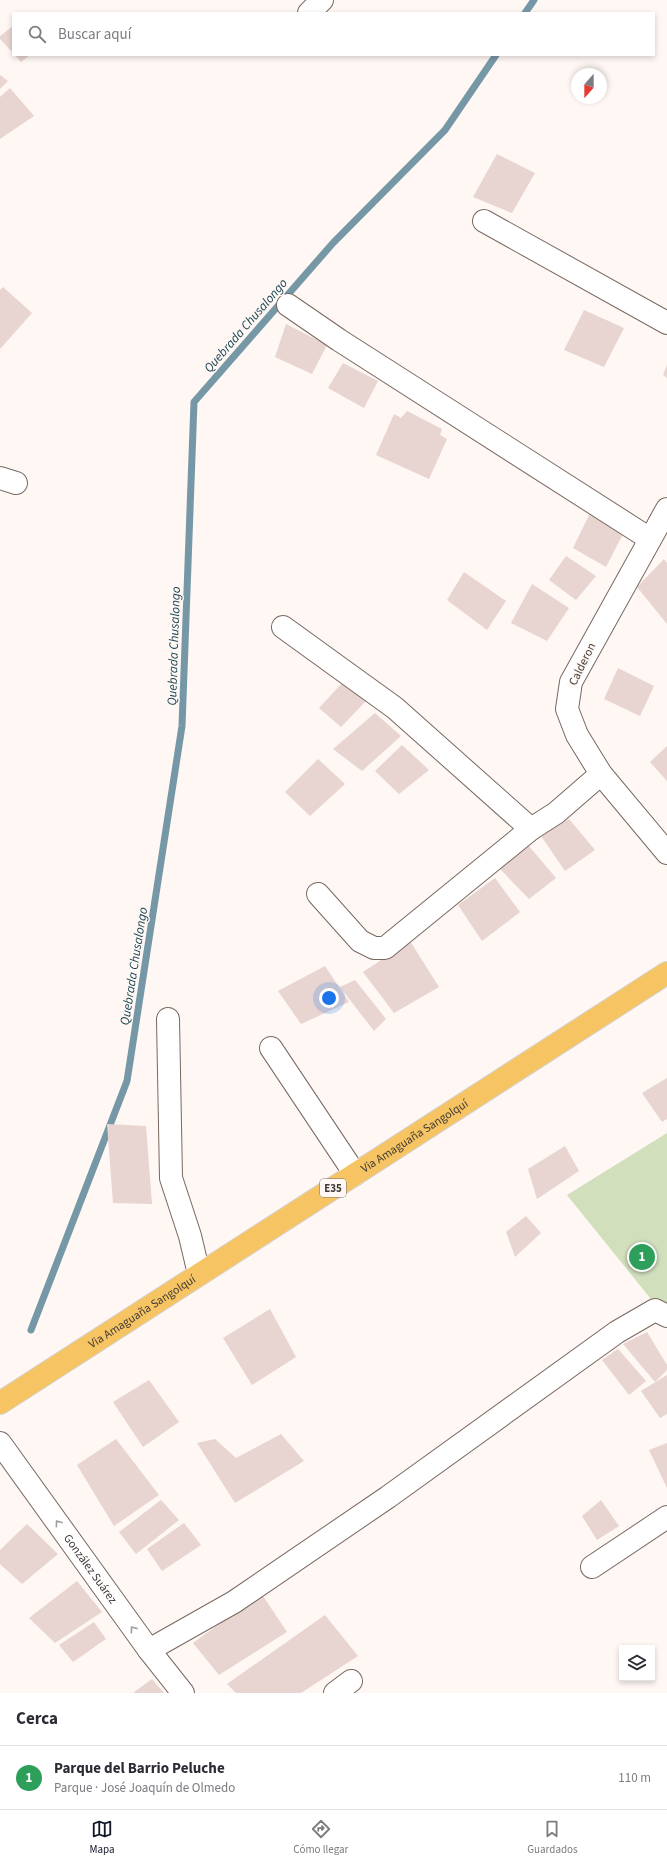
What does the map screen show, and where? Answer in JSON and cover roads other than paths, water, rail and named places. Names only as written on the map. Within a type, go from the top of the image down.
[{"type":"highway","name":"Via Amaguaña Sangolquí","points":[[0,1403],[667,973]]},
{"type":"street","points":[[310,12],[322,0]]},
{"type":"street","points":[[484,221],[667,323]]},
{"type":"street","points":[[288,305],[339,340],[650,539]]},
{"type":"street","name":"Calderon","points":[[664,844],[601,774],[577,735],[567,710],[571,682],[667,509]]},
{"type":"street","points":[[283,627],[395,708],[531,829]]},
{"type":"street","points":[[318,894],[360,941],[374,948],[385,948],[531,829],[556,813],[601,774]]},
{"type":"street","points":[[168,1019],[171,1178],[190,1236],[199,1274]]},
{"type":"street","points":[[270,1048],[355,1174]]},
{"type":"street","points":[[149,1650],[240,1598],[394,1493],[617,1332],[661,1313]]},
{"type":"street","name":"González Suárez","points":[[0,1443],[149,1650],[183,1693]]},
{"type":"street","points":[[592,1567],[667,1517]]},
{"type":"waterway","name":"Quebrada Chusalongo","points":[[526,12],[534,0]]},
{"type":"waterway","name":"Quebrada Chusalongo","points":[[31,1330],[127,1081],[182,726],[194,402],[333,243],[445,130],[495,56]]},
{"type":"place","name":"Parque del Barrio Peluche","points":[[642,1257]]}]
